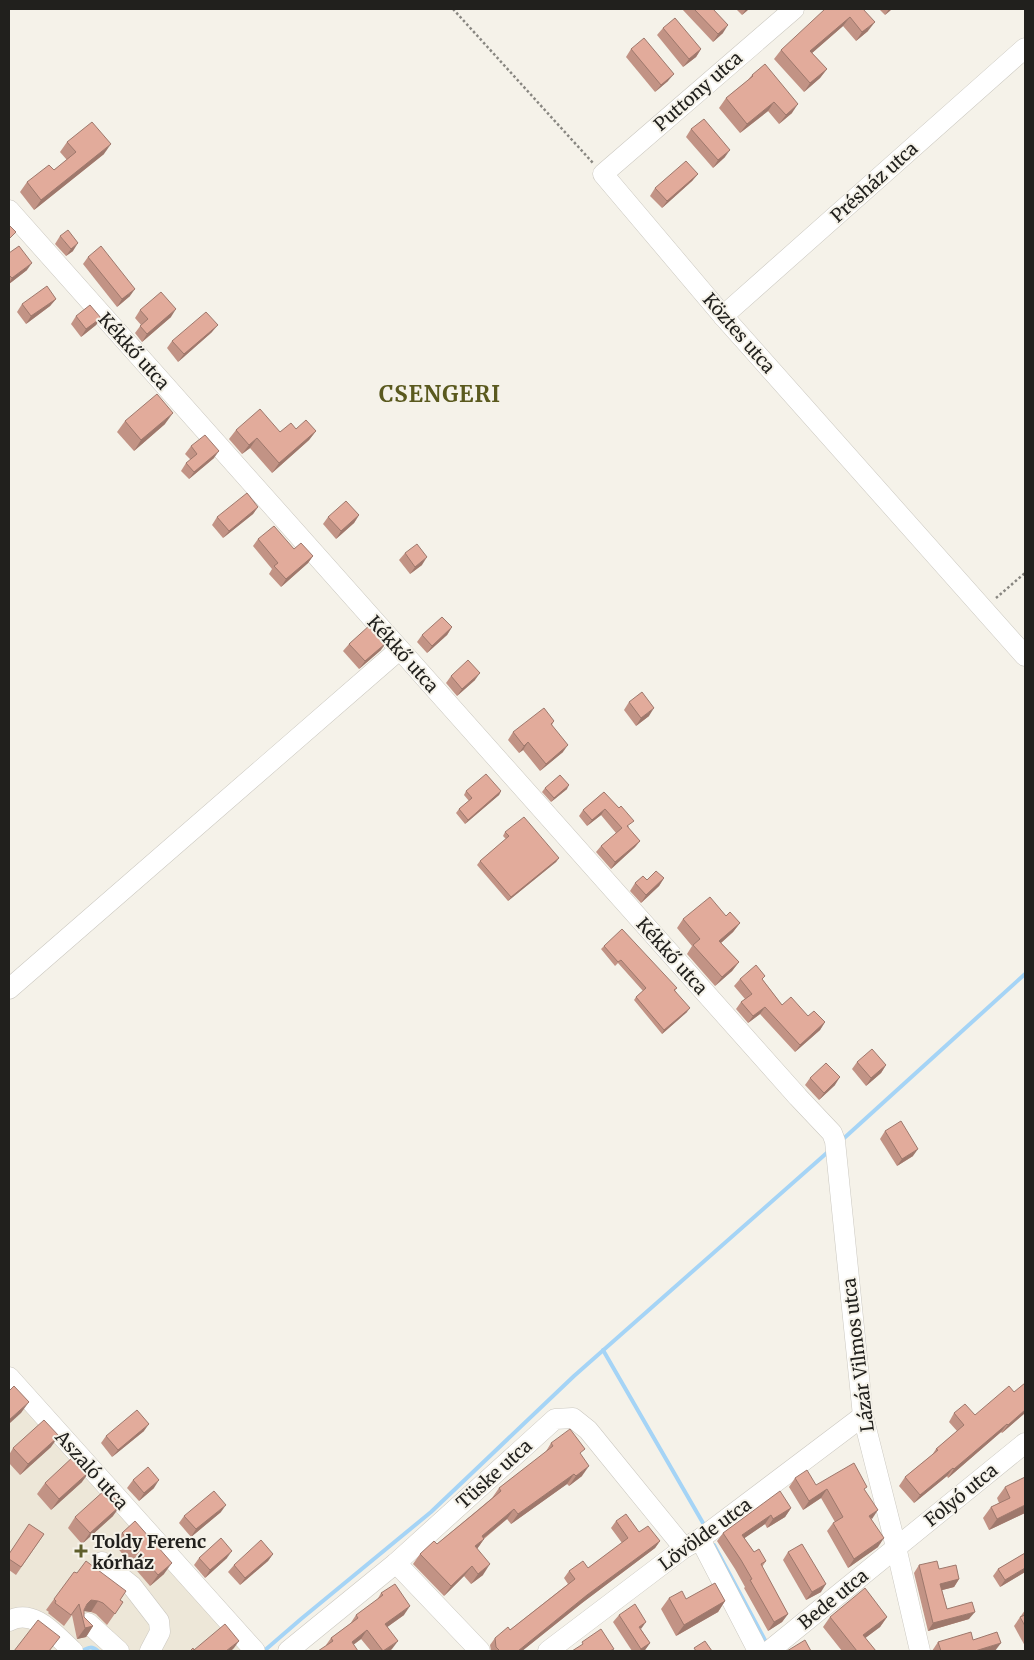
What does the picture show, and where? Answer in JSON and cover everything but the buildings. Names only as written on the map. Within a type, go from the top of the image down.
[{"type":"street","name":"Puttony utca","points":[[602,174],[794,9]]},
{"type":"street","name":"Présház utca","points":[[723,316],[1025,48]]},
{"type":"street","name":"Köztes utca","points":[[602,174],[723,316],[1025,656]]},
{"type":"street","name":"Kékkő utca","points":[[9,210],[798,1097]]},
{"type":"street","points":[[9,989],[400,650]]},
{"type":"street","name":"Lázár Vilmos utca","points":[[798,1097],[832,1133],[836,1146],[862,1416],[896,1547],[920,1651]]},
{"type":"street","name":"Aszaló utca","points":[[9,1377],[254,1650]]},
{"type":"street","name":"Lövölde utca","points":[[548,1651],[862,1416]]},
{"type":"street","name":"Tüske utca","points":[[288,1651],[396,1563],[555,1419],[573,1418],[588,1430],[692,1543],[758,1651]]},
{"type":"street","name":"Folyó utca","points":[[896,1547],[1025,1443]]},
{"type":"street","name":"Bede utca","points":[[769,1651],[896,1547]]},
{"type":"street","points":[[102,1562],[132,1586],[159,1621],[160,1632],[150,1651]]},
{"type":"street","points":[[396,1563],[480,1651]]},
{"type":"street","points":[[9,1621],[18,1617],[33,1619],[46,1626],[72,1650]]},
{"type":"street","points":[[88,1623],[119,1651]]},
{"type":"path","points":[[453,9],[602,174]]},
{"type":"path","points":[[984,609],[1025,573]]},
{"type":"shaded area","name":"Toldy Ferenc kórház","points":[[13,1395],[242,1651],[9,1651],[9,1398]]},
{"type":"waterway","points":[[842,1140],[1025,974]]},
{"type":"waterway","points":[[264,1651],[431,1512],[574,1376],[829,1151]]},
{"type":"waterway","points":[[603,1350],[703,1523]]},
{"type":"waterway","points":[[714,1545],[766,1642]]},
{"type":"waterway","points":[[82,1651],[90,1648],[98,1651]]},
{"type":"place","name":"Toldy Ferenc kórház","points":[[81,1551]]},
{"type":"district","name":"CSENGERI","points":[[440,394]]}]
